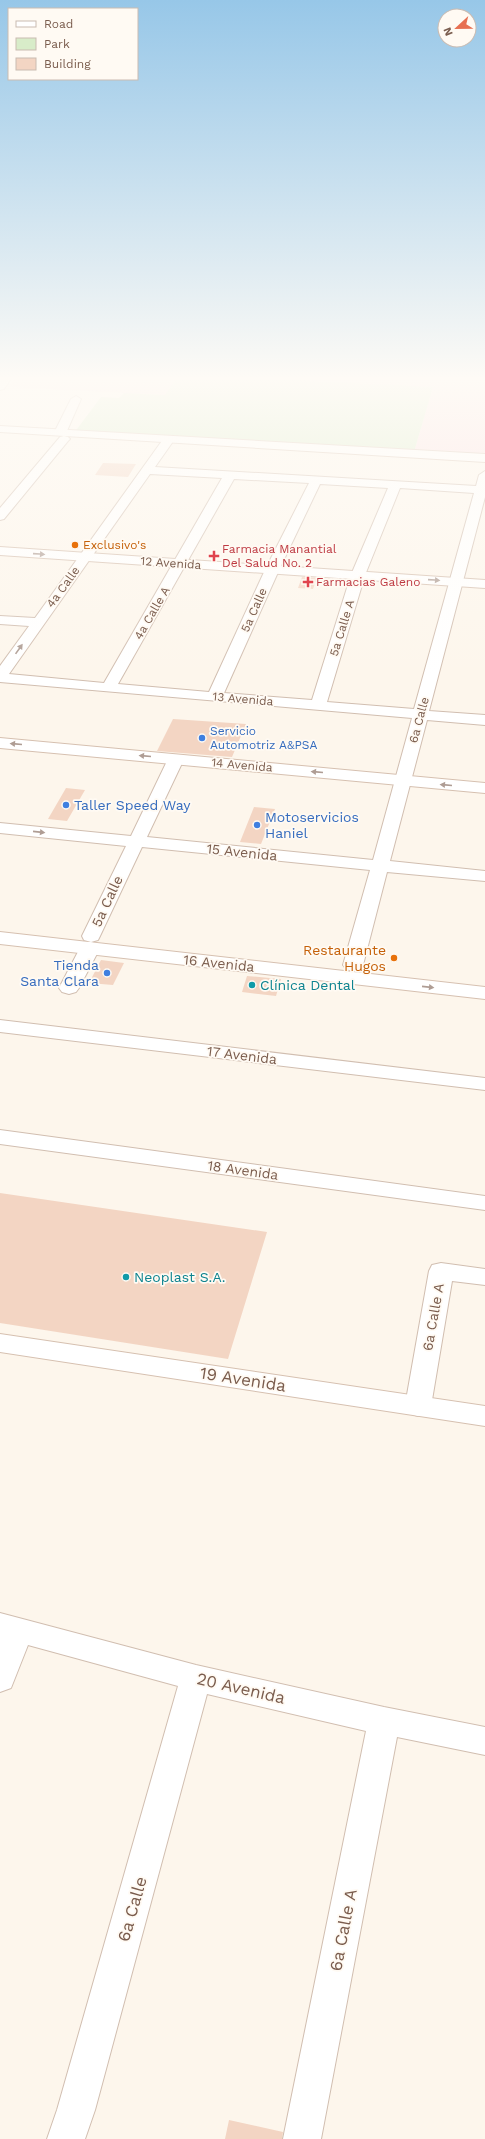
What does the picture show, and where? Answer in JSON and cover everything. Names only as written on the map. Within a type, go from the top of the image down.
[{"type":"main road","name":"12 Avenida","points":[[0,551],[485,584]]},
{"type":"main road","name":"14 Avenida","points":[[0,743],[485,788]]},
{"type":"main road","name":"16 Avenida","points":[[0,926],[90,942],[485,993]]},
{"type":"main road","name":"16 Avenida","points":[[0,938],[90,942],[354,965],[485,980]]},
{"type":"main road","name":"19 Avenida","points":[[0,1343],[485,1416]]},
{"type":"street","points":[[0,516],[31,476]]},
{"type":"street","name":"4a Calle","points":[[1,674],[86,557],[142,476]]},
{"type":"street","name":"4a Calle A","points":[[109,687],[230,476]]},
{"type":"street","points":[[244,476],[483,490]]},
{"type":"street","name":"6a Calle","points":[[354,965],[420,714],[483,490],[485,476]]},
{"type":"street","name":"5a Calle","points":[[215,696],[272,570],[316,480]]},
{"type":"street","name":"5a Calle A","points":[[318,705],[358,575],[395,485]]},
{"type":"street","points":[[0,620],[38,622]]},
{"type":"street","name":"13 Avenida","points":[[1,674],[109,687],[485,720]]},
{"type":"street","name":"5a Calle","points":[[69,988],[135,841],[176,759]]},
{"type":"street","name":"15 Avenida","points":[[0,828],[485,876]]},
{"type":"street","name":"17 Avenida","points":[[0,1026],[485,1084]]},
{"type":"street","name":"18 Avenida","points":[[0,1137],[485,1203]]},
{"type":"street","name":"6a Calle A","points":[[418,1406],[441,1271],[485,1277]]},
{"type":"street","points":[[0,1679],[10,1627]]},
{"type":"street","name":"20 Avenida","points":[[10,1627],[196,1678],[384,1721],[485,1741]]},
{"type":"street","name":"6a Calle","points":[[66,2139],[76,2110],[196,1678]]},
{"type":"street","name":"6a Calle A","points":[[302,2139],[384,1721]]},
{"type":"building","points":[[109,476],[129,476],[128,477]]},
{"type":"building","name":"Farmacias Galeno","points":[[302,577],[317,578],[313,589],[298,588]]},
{"type":"building","name":"Servicio Automotriz A&PSA","points":[[173,719],[246,724],[232,757],[157,751]]},
{"type":"building","name":"Taller Speed Way","points":[[66,788],[85,790],[67,821],[48,819]]},
{"type":"building","name":"Motoservicios Haniel","points":[[254,807],[275,809],[261,844],[240,842]]},
{"type":"building","name":"Tienda Santa Clara","points":[[101,960],[124,963],[113,985],[89,983]]},
{"type":"building","points":[[247,976],[281,979],[276,996],[242,992]]},
{"type":"building","name":"Neoplast S.A.","points":[[0,1193],[267,1232],[228,1359],[0,1323]]},
{"type":"building","points":[[229,2120],[283,2132],[282,2139],[225,2139]]},
{"type":"place","name":"Exclusivo's","points":[[75,545]]},
{"type":"place","name":"Farmacia Manantial Del Salud No. 2","points":[[214,556]]},
{"type":"place","name":"Farmacias Galeno","points":[[308,582]]},
{"type":"place","name":"Servicio Automotriz A&PSA","points":[[202,738]]},
{"type":"place","name":"Taller Speed Way","points":[[66,805]]},
{"type":"place","name":"Motoservicios Haniel","points":[[257,825]]},
{"type":"place","name":"Restaurante Hugos","points":[[394,958]]},
{"type":"place","name":"Tienda Santa Clara","points":[[107,973]]},
{"type":"place","name":"Clínica Dental","points":[[252,985]]},
{"type":"place","name":"Neoplast S.A.","points":[[126,1277]]}]
